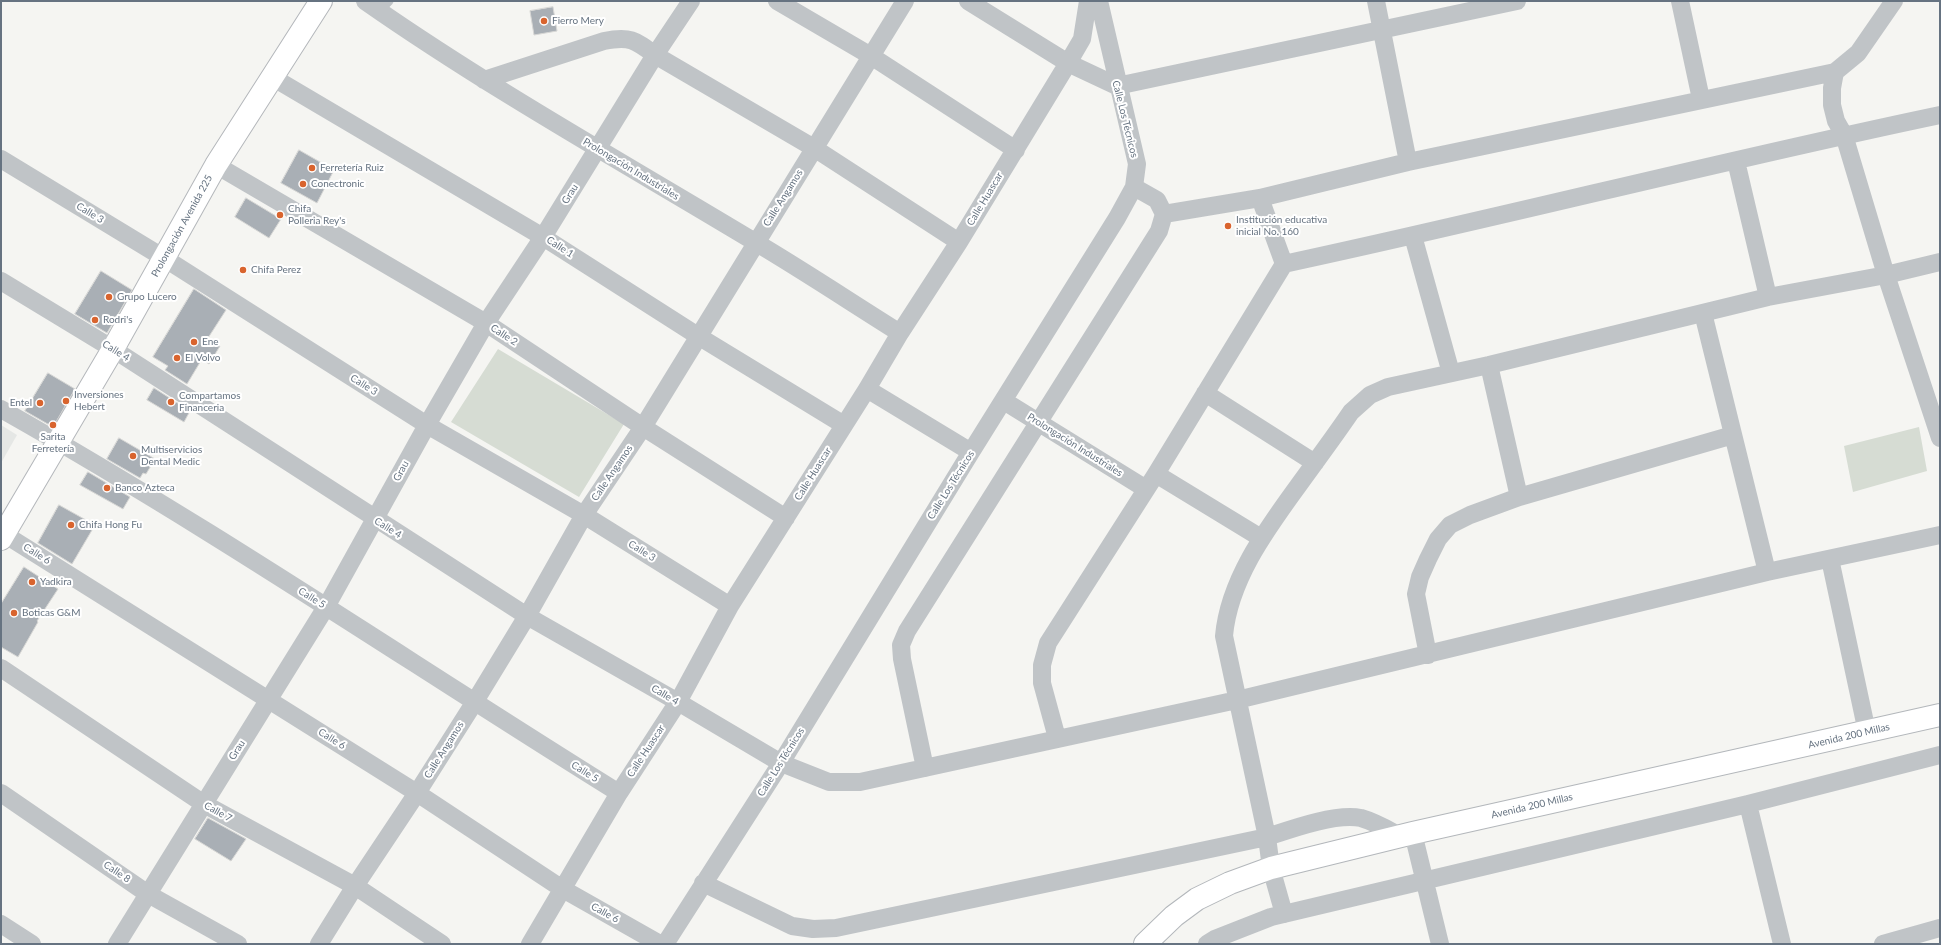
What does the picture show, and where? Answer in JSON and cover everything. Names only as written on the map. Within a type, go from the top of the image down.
[{"type":"main road","name":"Prolongación Avenida 225","points":[[2,536],[113,349],[216,165],[321,1]]},
{"type":"main road","name":"Avenida 200 Millas","points":[[1145,944],[1174,916],[1197,899],[1230,883],[1271,868],[1407,835],[1940,715]]},
{"type":"street","name":"Grau","points":[[117,944],[326,607],[427,424],[486,324],[543,237],[655,55],[691,1]]},
{"type":"street","points":[[777,1],[871,56],[1016,150]]},
{"type":"street","name":"Calle Angamos","points":[[319,944],[354,886],[417,793],[474,703],[527,616],[584,515],[643,427],[904,1]]},
{"type":"street","points":[[968,1],[1068,63],[1117,86],[1382,28],[1516,1]]},
{"type":"street","name":"Calle Huascar","points":[[530,944],[561,888],[619,793],[678,702],[730,606],[867,389],[900,333],[959,242],[1068,63],[1082,39],[1088,1]]},
{"type":"street","name":"Calle Los Técnicos","points":[[664,944],[781,763],[971,452],[1004,402],[1118,218],[1134,187],[1137,164],[1117,86],[1099,1]]},
{"type":"street","points":[[1376,1],[1408,162]]},
{"type":"street","points":[[1680,1],[1701,99]]},
{"type":"street","points":[[1164,214],[1260,198],[1408,162],[1701,99],[1836,72],[1858,52],[1894,1]]},
{"type":"street","name":"Prolongación Industriales","points":[[378,4],[484,80],[597,150],[756,242],[900,333]]},
{"type":"street","points":[[484,80],[604,41],[622,38],[639,43],[655,55],[814,148],[959,242]]},
{"type":"street","points":[[1836,72],[1832,88],[1832,105],[1836,121],[1844,135],[1886,275],[1934,401],[1940,438]]},
{"type":"street","name":"Calle 1","points":[[272,77],[543,237],[698,336],[844,425]]},
{"type":"street","points":[[1057,738],[1042,683],[1042,665],[1048,643],[1151,482],[1284,264],[1413,236],[1844,135],[1940,115]]},
{"type":"street","name":"Calle 3","points":[[1,159],[164,258],[427,424],[584,515],[730,606]]},
{"type":"street","points":[[1736,160],[1768,298]]},
{"type":"street","name":"Calle 2","points":[[216,165],[486,324],[643,427],[786,518]]},
{"type":"street","points":[[925,768],[902,659],[901,645],[907,631],[1159,230],[1164,214],[1157,200],[1134,187]]},
{"type":"street","points":[[1260,198],[1284,264]]},
{"type":"street","points":[[1413,236],[1451,373]]},
{"type":"street","points":[[1284,914],[1271,868],[1266,836],[1224,636],[1226,617],[1231,601],[1261,538],[1352,412],[1370,395],[1388,387],[1489,365],[1768,298],[1886,275],[1940,262]]},
{"type":"street","name":"Calle 4","points":[[1,281],[113,349],[374,519],[527,616],[678,702],[781,763],[829,782],[860,782],[1237,700],[1767,572],[1940,535]]},
{"type":"street","points":[[1703,313],[1767,572]]},
{"type":"street","points":[[1489,365],[1519,497]]},
{"type":"street","points":[[867,389],[971,452]]},
{"type":"street","points":[[1205,393],[1315,463]]},
{"type":"street","name":"Prolongación Industriales","points":[[1004,402],[1151,482],[1261,538]]},
{"type":"street","name":"Calle 5","points":[[1,409],[58,441],[326,607],[474,703],[619,793]]},
{"type":"street","points":[[1428,655],[1416,594],[1420,577],[1438,539],[1450,525],[1470,515],[1519,497],[1733,436]]},
{"type":"street","name":"Calle 6","points":[[2,536],[269,699],[417,793],[561,888],[660,944]]},
{"type":"street","points":[[1830,559],[1867,732]]},
{"type":"street","name":"Calle 7","points":[[1,668],[204,804],[354,886],[442,944]]},
{"type":"street","points":[[1208,944],[1222,936],[1284,914],[1748,804],[1940,755]]},
{"type":"street","name":"Calle 8","points":[[1,793],[148,894],[238,944]]},
{"type":"street","points":[[1748,804],[1782,944]]},
{"type":"street","points":[[704,883],[792,926],[813,929],[836,928],[1266,836],[1303,825],[1345,817],[1360,818],[1407,835],[1425,880],[1440,944]]},
{"type":"street","points":[[1,924],[32,944]]},
{"type":"street","points":[[1883,944],[1940,928]]},
{"type":"shaded area","points":[[498,349],[624,424],[579,497],[451,422]]},
{"type":"shaded area","points":[[1,425],[17,435],[1,463]]},
{"type":"shaded area","points":[[1919,427],[1927,471],[1853,492],[1844,446]]},
{"type":"building","name":"Fierro Mery","points":[[553,7],[557,31],[534,35],[530,11]]},
{"type":"building","points":[[299,150],[334,170],[317,203],[281,183]]},
{"type":"building","points":[[246,198],[281,219],[269,238],[235,217]]},
{"type":"building","name":"Grupo Lucero","points":[[101,271],[132,290],[107,333],[75,314]]},
{"type":"building","points":[[194,289],[226,310],[208,338],[220,346],[209,364],[202,359],[187,384],[165,370],[168,366],[153,357]]},
{"type":"building","points":[[48,373],[75,389],[53,427],[25,411]]},
{"type":"building","name":"Compartamos Financeria","points":[[154,388],[190,411],[184,422],[147,400]]},
{"type":"building","name":"Multiservicios Dental Medic","points":[[119,438],[155,459],[146,474],[143,473],[140,478],[107,459]]},
{"type":"building","name":"Banco Azteca","points":[[88,472],[130,497],[123,509],[80,485]]},
{"type":"building","points":[[59,505],[95,525],[72,564],[38,543]]},
{"type":"building","points":[[24,567],[58,589],[37,621],[38,622],[18,657],[1,647],[1,604]]},
{"type":"building","points":[[208,818],[246,839],[231,861],[195,839]]},
{"type":"place","name":"Fierro Mery","points":[[544,21]]},
{"type":"place","name":"Ferretería Ruiz","points":[[312,168]]},
{"type":"place","name":"Conectronic","points":[[303,184]]},
{"type":"place","name":"Chifa Polleria Rey's","points":[[280,215]]},
{"type":"place","name":"Institución educativa inicial No. 160","points":[[1228,226]]},
{"type":"place","name":"Chifa Perez","points":[[243,270]]},
{"type":"place","name":"Grupo Lucero","points":[[109,297]]},
{"type":"place","name":"Rodri's","points":[[95,320]]},
{"type":"place","name":"Ene","points":[[194,342]]},
{"type":"place","name":"El Volvo","points":[[177,358]]},
{"type":"place","name":"Inversiones Hebert","points":[[66,401]]},
{"type":"place","name":"Compartamos Financeria","points":[[171,402]]},
{"type":"place","name":"Entel","points":[[40,403]]},
{"type":"place","name":"Sarita Ferretería","points":[[53,425]]},
{"type":"place","name":"Multiservicios Dental Medic","points":[[133,456]]},
{"type":"place","name":"Banco Azteca","points":[[107,488]]},
{"type":"place","name":"Chifa Hong Fu","points":[[71,525]]},
{"type":"place","name":"Yadkira","points":[[32,582]]},
{"type":"place","name":"Boticas G&M","points":[[14,613]]}]
